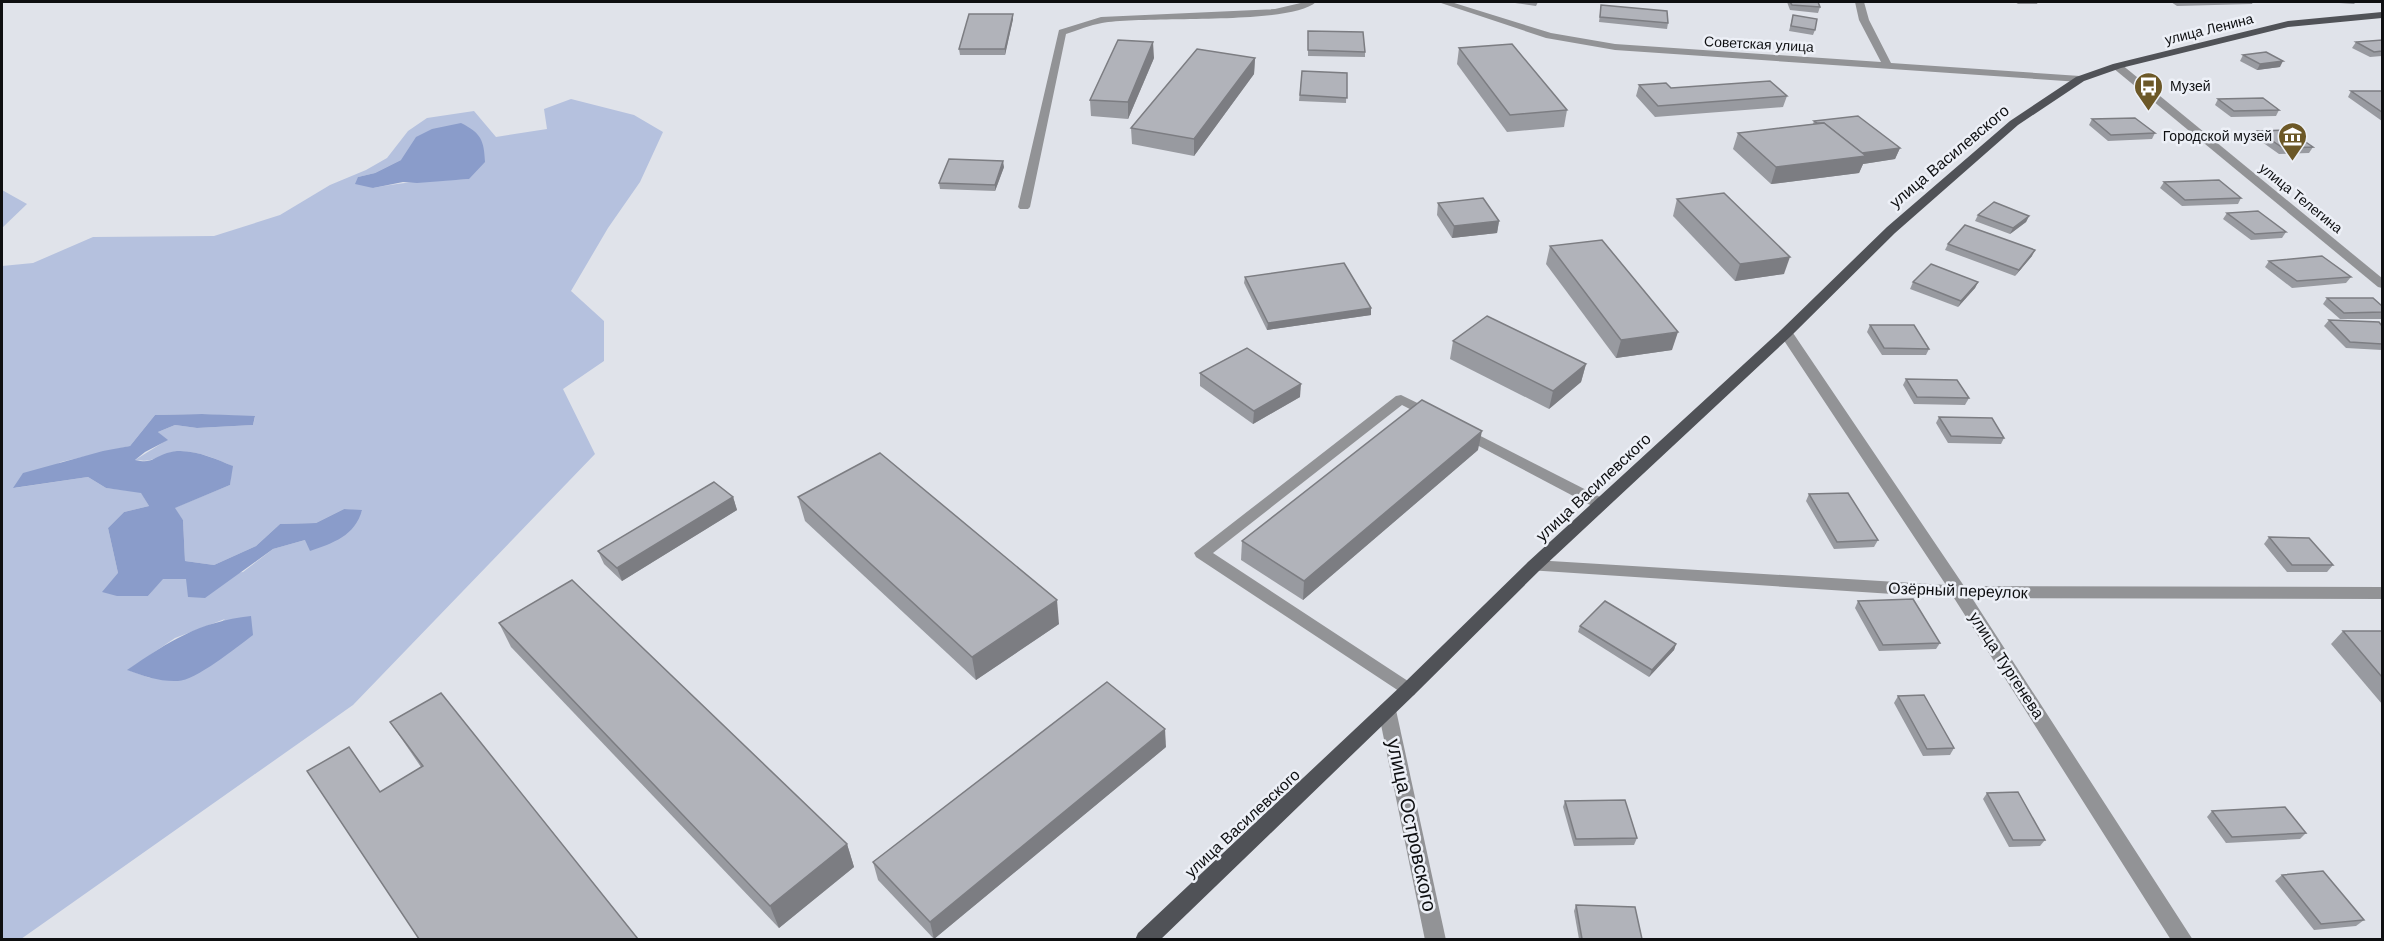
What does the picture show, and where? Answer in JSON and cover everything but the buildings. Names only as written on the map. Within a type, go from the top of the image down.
[{"type":"main road","name":"улица Ленина","points":[[2080,79],[2117,66],[2288,24],[2382,15]]},
{"type":"main road","name":"улица Василевского","points":[[1145,939],[1408,690],[1534,566],[1786,333],[1891,230],[2014,123],[2080,79]]},
{"type":"street","points":[[1024,207],[1062,32],[1101,20],[1275,12],[1304,6],[1311,2]]},
{"type":"street","name":"Советская улица","points":[[1443,2],[1549,36],[1615,47],[2080,79]]},
{"type":"street","points":[[1860,2],[1864,20],[1887,65]]},
{"type":"street","name":"улица Телегина","points":[[2117,66],[2382,284]]},
{"type":"street","name":"улица Тургенева","points":[[1786,333],[1959,592],[2183,939]]},
{"type":"street","points":[[1408,690],[1202,553],[1401,399],[1601,504]]},
{"type":"street","name":"Озёрный переулок","points":[[1534,566],[1959,592],[2382,593]]},
{"type":"street","name":"улица Островского","points":[[1387,710],[1436,939]]},
{"type":"shaded area","points":[[571,99],[634,115],[663,132],[640,182],[608,228],[571,291],[604,321],[604,361],[563,389],[595,454],[353,705],[21,939],[2,940],[2,266],[33,263],[93,237],[214,236],[280,215],[330,185],[366,170],[387,158],[408,131],[427,118],[474,111],[496,137],[547,129],[544,109]],"holes":[[[401,160],[469,179],[373,188],[358,177],[375,173]],[[202,414],[255,417],[253,425],[197,428],[175,425],[158,432],[167,440],[135,460],[149,460],[183,451],[200,454],[232,466],[230,485],[174,508],[183,520],[185,561],[214,565],[256,546],[280,524],[316,523],[344,509],[362,511],[305,540],[273,549],[243,572],[186,579],[163,578],[148,596],[118,573],[108,528],[124,512],[149,506],[141,492],[106,488],[88,477],[14,488],[61,462],[130,446],[155,415]],[[225,619],[150,678],[128,670],[175,638]]]},
{"type":"shaded area","points":[[461,123],[477,134],[484,148],[485,162],[469,179],[403,182],[373,188],[355,184],[358,177],[375,173],[401,160],[416,137],[432,129]]},
{"type":"shaded area","points":[[2,190],[27,204],[2,228]]},
{"type":"shaded area","points":[[155,415],[255,416],[253,425],[197,428],[175,425],[158,432],[168,440],[135,460],[149,461],[167,453],[183,451],[200,454],[233,466],[230,485],[175,508],[183,520],[185,561],[214,565],[256,546],[280,524],[316,523],[344,509],[362,510],[359,519],[349,532],[319,548],[310,551],[305,540],[273,549],[205,598],[188,597],[186,579],[163,579],[148,596],[117,596],[102,592],[118,573],[108,528],[124,512],[149,506],[141,493],[106,488],[88,477],[13,488],[23,473],[130,446]]},
{"type":"shaded area","points":[[251,616],[253,635],[195,676],[178,681],[159,680],[127,670],[185,634],[215,623]]},
{"type":"place","name":"Музей","points":[[2149,112]]},
{"type":"place","name":"Городской музей","points":[[2293,162]]}]
